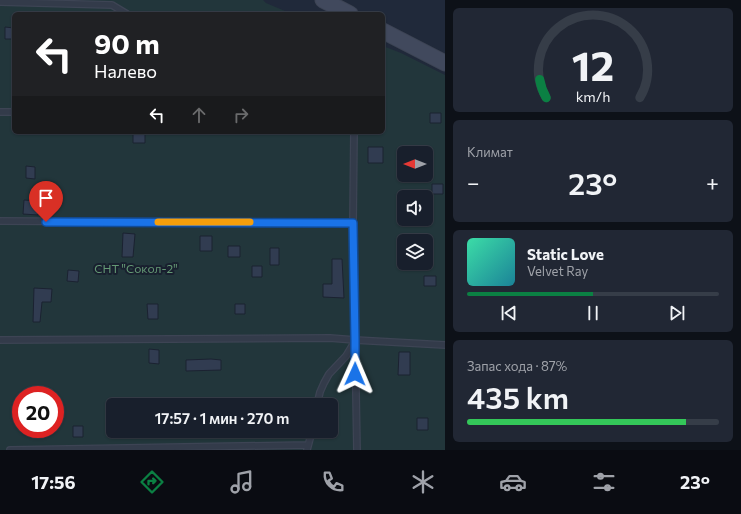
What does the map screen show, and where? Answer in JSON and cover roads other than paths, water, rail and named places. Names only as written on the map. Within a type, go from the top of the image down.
[{"type":"street","points":[[323,0],[346,12]]},
{"type":"street","points":[[385,32],[445,63]]},
{"type":"lane","points":[[0,2],[112,5],[124,12]]},
{"type":"lane","points":[[0,112],[12,112]]},
{"type":"lane","points":[[354,134],[353,223],[357,450]]},
{"type":"lane","points":[[0,221],[353,223]]},
{"type":"lane","points":[[0,340],[330,338],[445,345]]},
{"type":"lane","points":[[319,398],[329,374],[346,356],[355,340]]},
{"type":"lane","points":[[10,450],[307,447]]},
{"type":"park label","name":"СНТ \"Сокол-2\"","points":[[136,269]]}]
